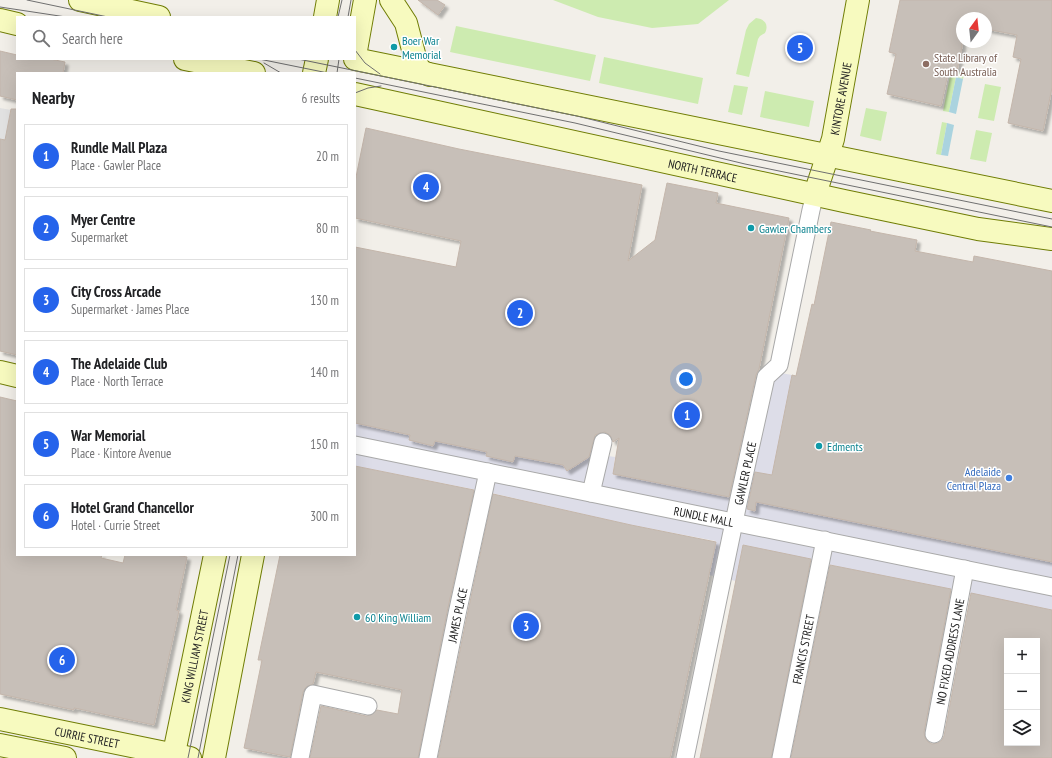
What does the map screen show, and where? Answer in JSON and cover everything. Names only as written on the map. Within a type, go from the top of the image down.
[{"type":"main road","points":[[80,0],[154,16]]},
{"type":"main road","points":[[325,16],[328,0]]},
{"type":"main road","points":[[356,52],[365,0]]},
{"type":"main road","points":[[391,0],[406,23],[413,55],[417,65],[421,71],[430,75]]},
{"type":"main road","name":"KINTORE AVENUE","points":[[815,194],[829,156],[835,130],[858,0]]},
{"type":"main road","points":[[0,20],[16,24]]},
{"type":"main road","points":[[356,58],[430,75],[1052,201]]},
{"type":"main road","points":[[188,60],[216,69],[244,72]]},
{"type":"main road","points":[[314,72],[317,60]]},
{"type":"main road","points":[[351,72],[354,60]]},
{"type":"main road","name":"NORTH TERRACE","points":[[356,94],[978,229],[1052,239]]},
{"type":"main road","points":[[0,372],[16,376]]},
{"type":"main road","name":"KING WILLIAM STREET","points":[[179,757],[215,556]]},
{"type":"main road","points":[[214,758],[253,556]]},
{"type":"main road","name":"CURRIE STREET","points":[[0,719],[179,757]]},
{"type":"main road","name":"CURRIE STREET","points":[[0,745],[65,758]]},
{"type":"street","name":"GAWLER PLACE","points":[[685,758],[722,578],[766,377],[778,365],[815,194]]},
{"type":"street","points":[[591,493],[603,442]]},
{"type":"street","name":"RUNDLE MALL","points":[[356,445],[1052,587]]},
{"type":"street","name":"JAMES PLACE","points":[[428,758],[488,472]]},
{"type":"street","name":"FRANCIS STREET","points":[[781,758],[824,540]]},
{"type":"street","name":"NO FIXED ADDRESS LANE","points":[[934,734],[965,569]]},
{"type":"street","points":[[300,758],[313,694],[368,706]]},
{"type":"green space","points":[[553,0],[729,0],[698,24],[652,28],[598,17]]},
{"type":"green space","points":[[756,18],[764,21],[767,27],[765,33],[758,39],[749,77],[736,74],[746,30],[749,24]]},
{"type":"green space","points":[[456,26],[596,55],[590,81],[450,52]]},
{"type":"green space","points":[[604,57],[703,78],[698,104],[599,83]]},
{"type":"green space","points":[[951,71],[964,74],[963,79],[956,77],[949,112],[943,111]]},
{"type":"green space","points":[[985,84],[1001,87],[994,121],[978,118]]},
{"type":"green space","points":[[734,85],[748,87],[742,115],[728,112]]},
{"type":"green space","points":[[765,91],[814,101],[809,127],[760,117]]},
{"type":"green space","points":[[866,108],[887,112],[881,141],[860,136]]},
{"type":"green space","points":[[942,122],[947,123],[941,155],[936,154]]},
{"type":"green space","points":[[976,130],[992,133],[986,162],[970,159]]},
{"type":"shaded area","points":[[0,108],[11,110],[5,140],[0,139]]},
{"type":"shaded area","points":[[760,369],[792,375],[767,504],[1052,562],[1052,610],[849,569],[743,545],[736,581],[709,575],[716,541],[631,525],[487,492],[356,466],[356,423],[435,441],[563,465],[590,448],[594,454],[615,457],[613,474],[734,498]]},
{"type":"water","points":[[956,77],[963,79],[956,114],[949,112]]},
{"type":"water","points":[[947,123],[954,125],[948,156],[941,155]]},
{"type":"building","points":[[418,0],[437,0],[445,5],[438,15]]},
{"type":"building","name":"State Library of South Australia","points":[[900,0],[1052,0],[1052,88],[1043,131],[1008,123],[1021,59],[1013,57],[1017,35],[992,30],[992,12],[956,12],[956,48],[962,48],[957,71],[949,69],[941,106],[887,94],[896,54],[889,52]]},
{"type":"building","points":[[0,51],[16,55],[16,60],[55,60],[65,62],[63,72],[16,72],[16,100],[0,96]]},
{"type":"building","points":[[11,109],[16,109],[16,355],[0,351],[0,139],[5,140]]},
{"type":"building","points":[[366,128],[459,149],[642,185],[628,261],[655,240],[667,183],[718,193],[716,203],[789,218],[759,369],[756,375],[729,497],[613,474],[619,438],[613,442],[610,435],[605,432],[595,435],[589,457],[567,471],[563,465],[515,456],[513,462],[486,456],[487,452],[435,441],[433,446],[409,440],[410,435],[356,423],[356,247],[456,267],[461,241],[356,218],[356,177]]},
{"type":"building","points":[[831,222],[917,240],[915,251],[973,262],[974,256],[1052,271],[1052,562],[756,502],[755,511],[747,509],[755,472],[772,475],[792,375],[796,376],[812,304],[814,305]]},
{"type":"building","points":[[0,397],[16,401],[16,556],[102,556],[101,558],[123,563],[125,556],[187,557],[176,610],[179,611],[154,725],[0,694]]},
{"type":"building","points":[[356,466],[474,490],[447,612],[418,758],[310,758],[321,706],[366,716],[371,715],[377,710],[398,714],[402,690],[316,672],[313,684],[306,687],[303,692],[290,757],[244,748],[262,660],[258,660],[280,556],[356,556]]},
{"type":"building","points":[[493,494],[631,525],[716,542],[670,758],[438,758]]},
{"type":"building","points":[[743,545],[811,559],[771,758],[700,758]]},
{"type":"building","points":[[830,565],[951,589],[924,732],[925,738],[932,744],[938,743],[944,736],[971,593],[1052,610],[1052,758],[791,758]]},
{"type":"tram line","points":[[27,0],[103,16]]},
{"type":"tram line","points":[[338,16],[342,0]]},
{"type":"tram line","points":[[348,16],[351,0]]},
{"type":"tram line","points":[[0,7],[59,16]]},
{"type":"tram line","points":[[356,51],[365,63],[380,74]]},
{"type":"tram line","points":[[264,60],[323,72]]},
{"type":"tram line","points":[[303,60],[577,116],[719,151],[1052,219]]},
{"type":"tram line","points":[[337,72],[339,60]]},
{"type":"tram line","points":[[264,63],[279,72]]},
{"type":"tram line","points":[[356,78],[575,123],[745,164],[1052,227]]},
{"type":"tram line","points":[[356,93],[368,88],[381,86]]},
{"type":"tram line","points":[[188,758],[230,556]]},
{"type":"tram line","points":[[198,758],[238,556]]},
{"type":"place","name":"Boer War Memorial","points":[[394,47]]},
{"type":"place","name":"War Memorial","points":[[800,48]]},
{"type":"place","name":"State Library of South Australia","points":[[926,64]]},
{"type":"place","name":"The Adelaide Club","points":[[426,187]]},
{"type":"place","name":"Gawler Chambers","points":[[751,228]]},
{"type":"place","name":"Myer Centre","points":[[520,313]]},
{"type":"place","name":"Rundle Mall Plaza","points":[[687,415]]},
{"type":"place","name":"Edments","points":[[819,446]]},
{"type":"place","name":"Adelaide Central Plaza","points":[[1009,478]]},
{"type":"place","name":"60 King William","points":[[357,617]]},
{"type":"place","name":"City Cross Arcade","points":[[526,626]]},
{"type":"place","name":"Hotel Grand Chancellor","points":[[62,660]]}]
